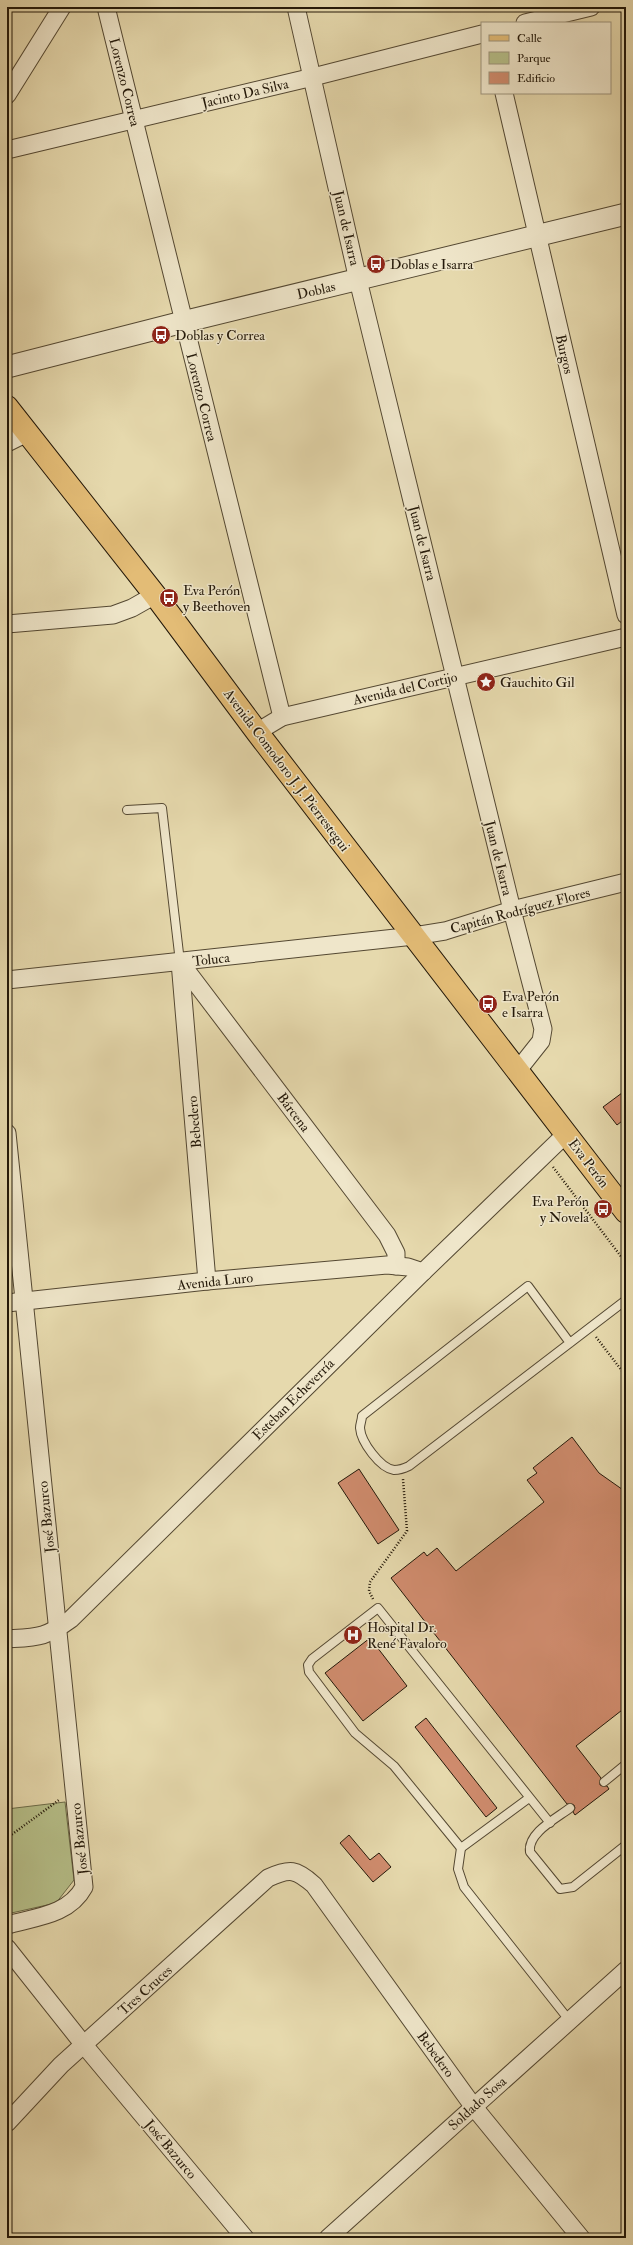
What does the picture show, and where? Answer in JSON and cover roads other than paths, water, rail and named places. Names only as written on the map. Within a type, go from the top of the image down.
[{"type":"main road","name":"Avenida Comodoro J. J. Pierrestegui","points":[[7,407],[155,595],[257,732],[567,1133]]},
{"type":"main road","name":"Eva Perón","points":[[567,1133],[626,1212]]},
{"type":"street","points":[[7,95],[62,7]]},
{"type":"street","name":"Lorenzo Correa","points":[[106,7],[135,119],[183,322],[282,717]]},
{"type":"street","name":"Juan de Isarra","points":[[296,7],[358,280],[512,910],[543,1029],[541,1041],[518,1070]]},
{"type":"street","points":[[529,22],[591,7]]},
{"type":"street","name":"Jacinto Da Silva","points":[[7,150],[313,77],[481,34]]},
{"type":"street","name":"Burgos","points":[[504,94],[626,615]]},
{"type":"street","name":"Doblas","points":[[7,367],[183,322],[626,214]]},
{"type":"street","points":[[7,442],[27,433]]},
{"type":"street","points":[[7,624],[112,615],[132,608],[155,595]]},
{"type":"street","name":"Avenida del Cortijo","points":[[257,732],[282,717],[626,637]]},
{"type":"street","name":"Capitán Rodríguez Flores","points":[[414,936],[445,931],[512,910],[626,882]]},
{"type":"street","name":"Toluca","points":[[7,980],[414,936]]},
{"type":"street","name":"Bárcena","points":[[180,962],[387,1235],[396,1252],[396,1266]]},
{"type":"street","name":"Bebedero","points":[[180,962],[207,1281]]},
{"type":"street","name":"José Bazurco","points":[[7,1133],[84,1886],[77,1899],[56,1911],[7,1925]]},
{"type":"street","name":"Esteban Echeverría","points":[[7,1639],[42,1636],[57,1629],[71,1619],[423,1272],[567,1133]]},
{"type":"street","name":"Avenida Luro","points":[[7,1303],[207,1281],[396,1266],[423,1272]]},
{"type":"street","name":"Bebedero","points":[[293,1871],[302,1875],[314,1885],[473,2106],[581,2238]]},
{"type":"street","name":"Tres Cruces","points":[[7,2123],[61,2065],[268,1878],[282,1872],[293,1871]]},
{"type":"street","name":"José Bazurco","points":[[7,1948],[84,2045],[245,2238]]},
{"type":"street","name":"Soldado Sosa","points":[[328,2238],[626,1970]]},
{"type":"lane","points":[[127,810],[162,808],[180,962]]},
{"type":"lane","points":[[570,1343],[528,1286],[362,1416],[360,1428],[363,1440],[372,1454],[386,1467],[394,1470],[402,1469],[570,1343],[590,1328],[626,1300]]},
{"type":"lane","points":[[462,1848],[394,1766],[355,1733],[309,1672],[308,1665],[312,1659],[378,1608],[550,1823]]},
{"type":"lane","points":[[604,1782],[626,1764]]},
{"type":"lane","points":[[529,1798],[462,1848],[458,1869],[464,1887],[569,2020]]},
{"type":"lane","points":[[570,1808],[533,1838],[529,1847],[530,1852],[560,1890],[573,1887],[626,1845]]},
{"type":"place","name":"Doblas e Isarra","points":[[376,264]]},
{"type":"place","name":"Doblas y Correa","points":[[161,335]]},
{"type":"place","name":"Eva Perón y Beethoven","points":[[169,598]]},
{"type":"place","name":"Gauchito Gil","points":[[486,682]]},
{"type":"place","name":"Eva Perón e Isarra","points":[[488,1004]]},
{"type":"place","name":"Eva Perón y Novela","points":[[603,1209]]},
{"type":"place","name":"Hospital Dr. René Favaloro","points":[[353,1635]]}]
